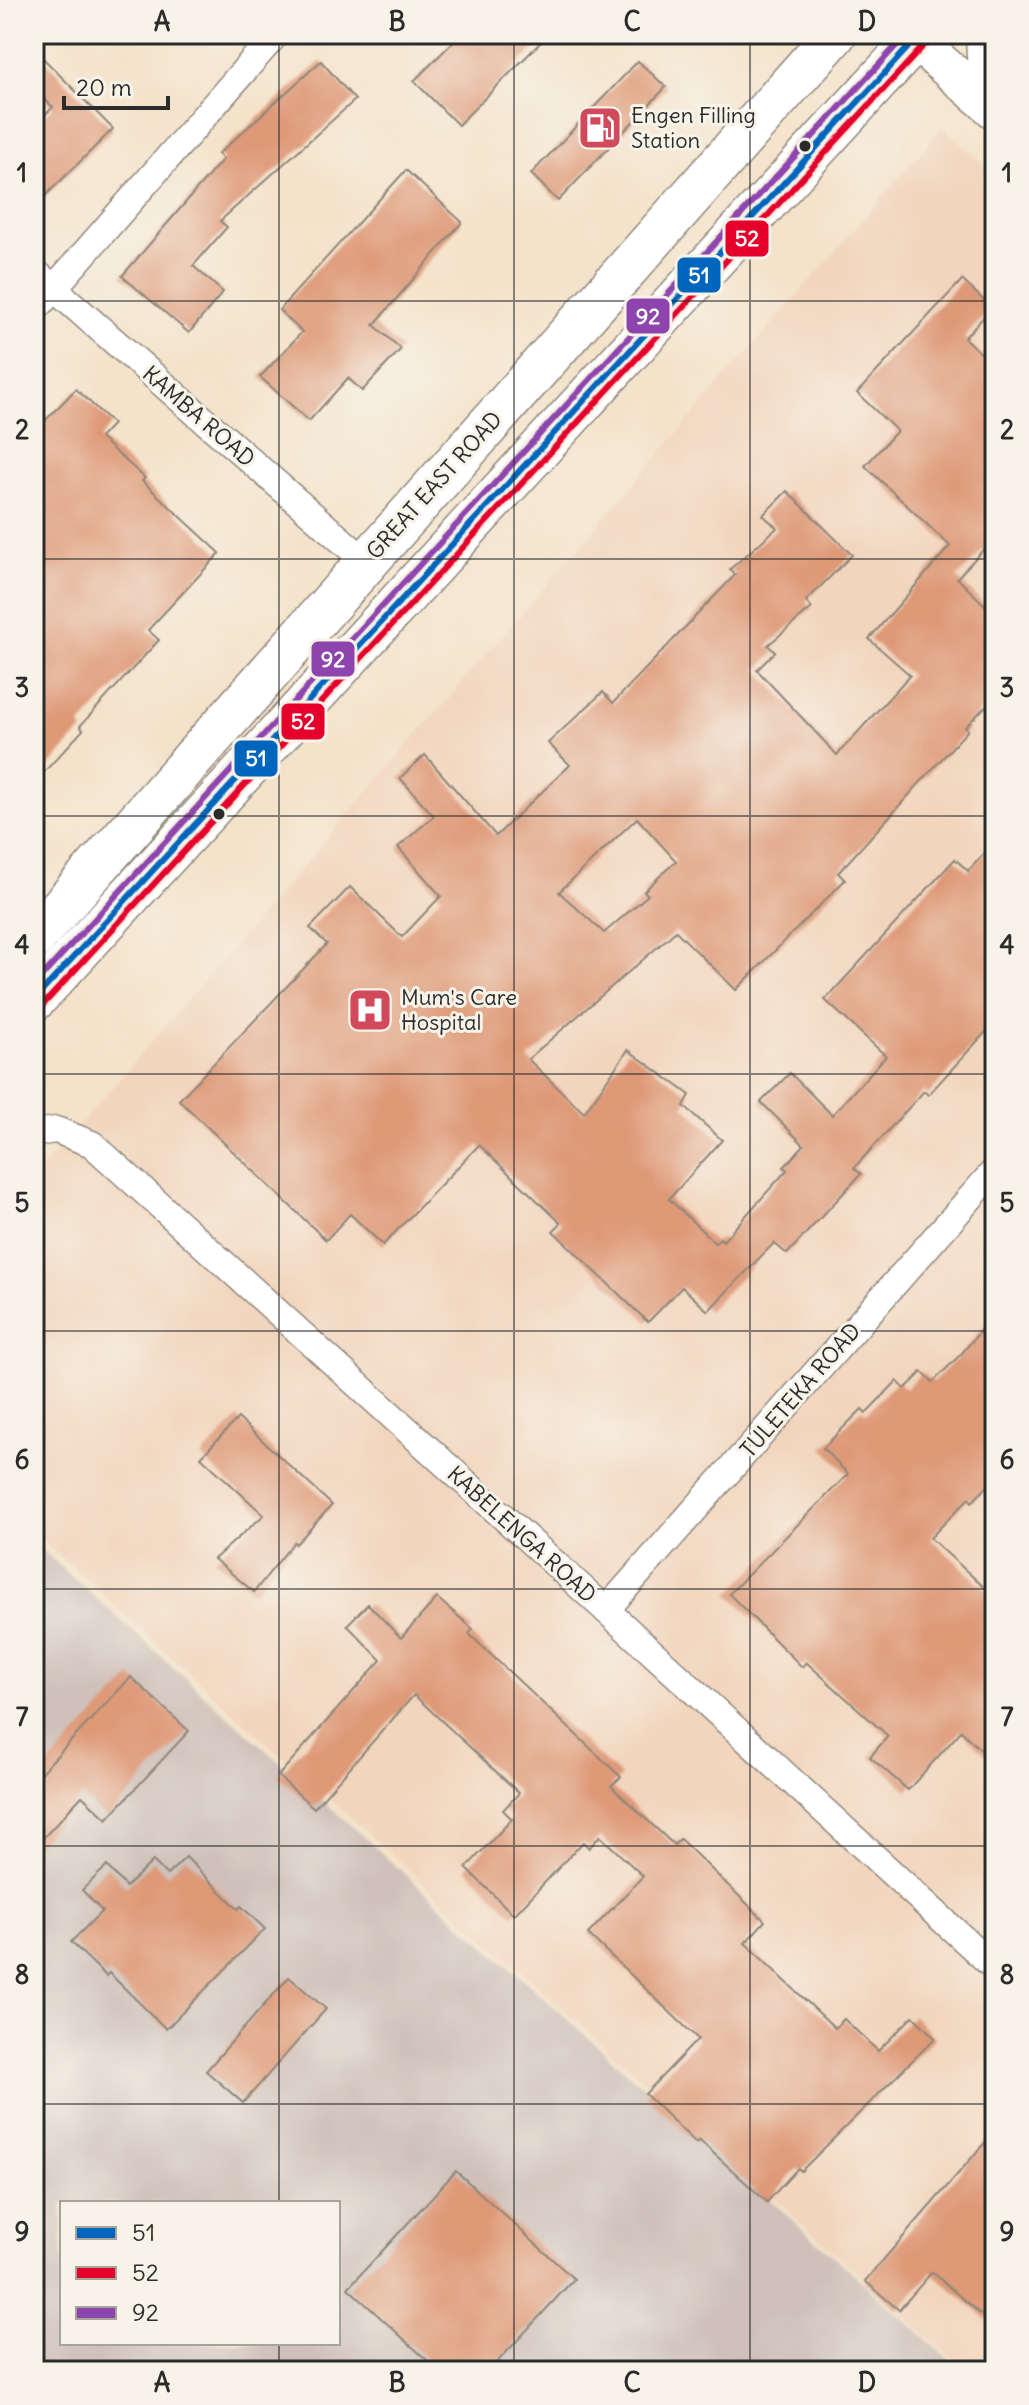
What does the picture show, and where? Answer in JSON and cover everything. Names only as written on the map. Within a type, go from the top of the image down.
[{"type":"main road","name":"GREAT EAST ROAD","points":[[34,938],[835,34]]},
{"type":"main road","points":[[987,34],[988,56],[995,76]]},
{"type":"main road","points":[[34,1000],[915,36],[995,110]]},
{"type":"street","points":[[34,311],[276,34]]},
{"type":"street","name":"KAMBA ROAD","points":[[34,271],[365,561]]},
{"type":"street","name":"KABELENGA ROAD","points":[[34,1133],[56,1130],[92,1144],[995,1968]]},
{"type":"street","name":"TULETEKA ROAD","points":[[606,1610],[995,1170]]},
{"type":"shaded area","points":[[943,127],[995,173],[995,2371],[966,2371],[34,1533],[34,1177]]},
{"type":"shaded area","points":[[34,1543],[962,2371],[34,2371]]},
{"type":"building","points":[[461,34],[549,34],[458,125],[414,81]]},
{"type":"building","points":[[34,49],[113,129],[34,207],[34,126],[53,107],[34,89]]},
{"type":"building","points":[[321,61],[355,100],[220,221],[227,227],[193,266],[223,292],[189,333],[122,276],[223,159],[218,154]]},
{"type":"building","points":[[638,61],[666,87],[558,201],[531,174]]},
{"type":"building","points":[[406,170],[462,222],[374,325],[401,349],[362,391],[348,378],[309,421],[260,377],[302,332],[279,310]]},
{"type":"building","points":[[962,280],[992,308],[964,338],[995,366],[995,537],[957,578],[995,615],[995,697],[965,727],[968,730],[838,873],[845,880],[736,990],[676,931],[528,1059],[584,1113],[628,1050],[690,1095],[684,1106],[722,1140],[669,1199],[715,1243],[720,1238],[723,1241],[787,1170],[784,1167],[804,1145],[761,1102],[790,1073],[832,1115],[886,1056],[825,1000],[955,859],[968,871],[995,842],[995,1022],[928,1095],[924,1091],[854,1168],[861,1174],[787,1254],[774,1243],[708,1311],[682,1287],[648,1322],[553,1231],[561,1223],[479,1145],[383,1245],[350,1214],[326,1240],[179,1100],[327,944],[310,928],[350,887],[402,937],[441,896],[398,847],[434,816],[400,778],[425,755],[496,836],[570,765],[548,743],[603,692],[613,703],[735,575],[730,569],[777,528],[763,515],[787,491],[852,555],[806,601],[812,608],[768,645],[775,652],[757,670],[837,755],[910,675],[869,639],[950,546],[865,466],[897,431],[857,393]],"holes":[[[637,818],[676,861],[644,891],[648,895],[604,933],[559,892]]]},
{"type":"building","points":[[76,389],[113,424],[100,438],[220,553],[148,630],[159,640],[80,726],[83,730],[34,783],[34,432]]},
{"type":"building","points":[[995,1313],[995,1479],[972,1502],[969,1498],[930,1538],[995,1597],[995,1764],[961,1731],[908,1790],[870,1757],[888,1736],[806,1662],[802,1667],[729,1594],[848,1474],[823,1448],[862,1409],[866,1413],[897,1381],[905,1389],[922,1372],[933,1382]]},
{"type":"building","points":[[238,1418],[332,1505],[296,1544],[294,1542],[254,1592],[214,1559],[264,1515],[201,1457]]},
{"type":"building","points":[[437,1598],[473,1629],[469,1634],[621,1777],[611,1786],[674,1845],[680,1839],[765,1921],[745,1943],[835,2028],[844,2019],[878,2051],[913,2016],[935,2038],[801,2171],[798,2168],[767,2202],[699,2140],[696,2143],[645,2094],[698,2039],[588,1934],[643,1876],[600,1836],[589,1848],[583,1842],[514,1915],[466,1868],[512,1819],[503,1810],[519,1793],[414,1695],[314,1808],[278,1776],[381,1660],[347,1625],[368,1604],[401,1638]]},
{"type":"building","points":[[131,1677],[189,1731],[107,1819],[82,1796],[34,1848],[34,1780]]},
{"type":"building","points":[[186,1857],[238,1909],[241,1906],[265,1929],[166,2029],[109,1973],[106,1976],[71,1942],[102,1911],[82,1890],[107,1866],[126,1887],[153,1861],[167,1875]]},
{"type":"building","points":[[289,1977],[326,2009],[243,2103],[206,2071]]},
{"type":"building","points":[[995,2131],[995,2327],[932,2272],[899,2310],[865,2281]]},
{"type":"building","points":[[456,2171],[574,2279],[489,2371],[439,2371],[348,2288]]},
{"type":"transit line","name":"92","points":[[34,985],[907,34]]},
{"type":"transit line","name":"51","points":[[34,1000],[915,40],[908,34]]},
{"type":"transit line","name":"52","points":[[41,1007],[928,41]]},
{"type":"place","name":"Engen Filling Station","points":[[600,128]]},
{"type":"place","name":"Mum's Care Hospital","points":[[370,1010]]}]
